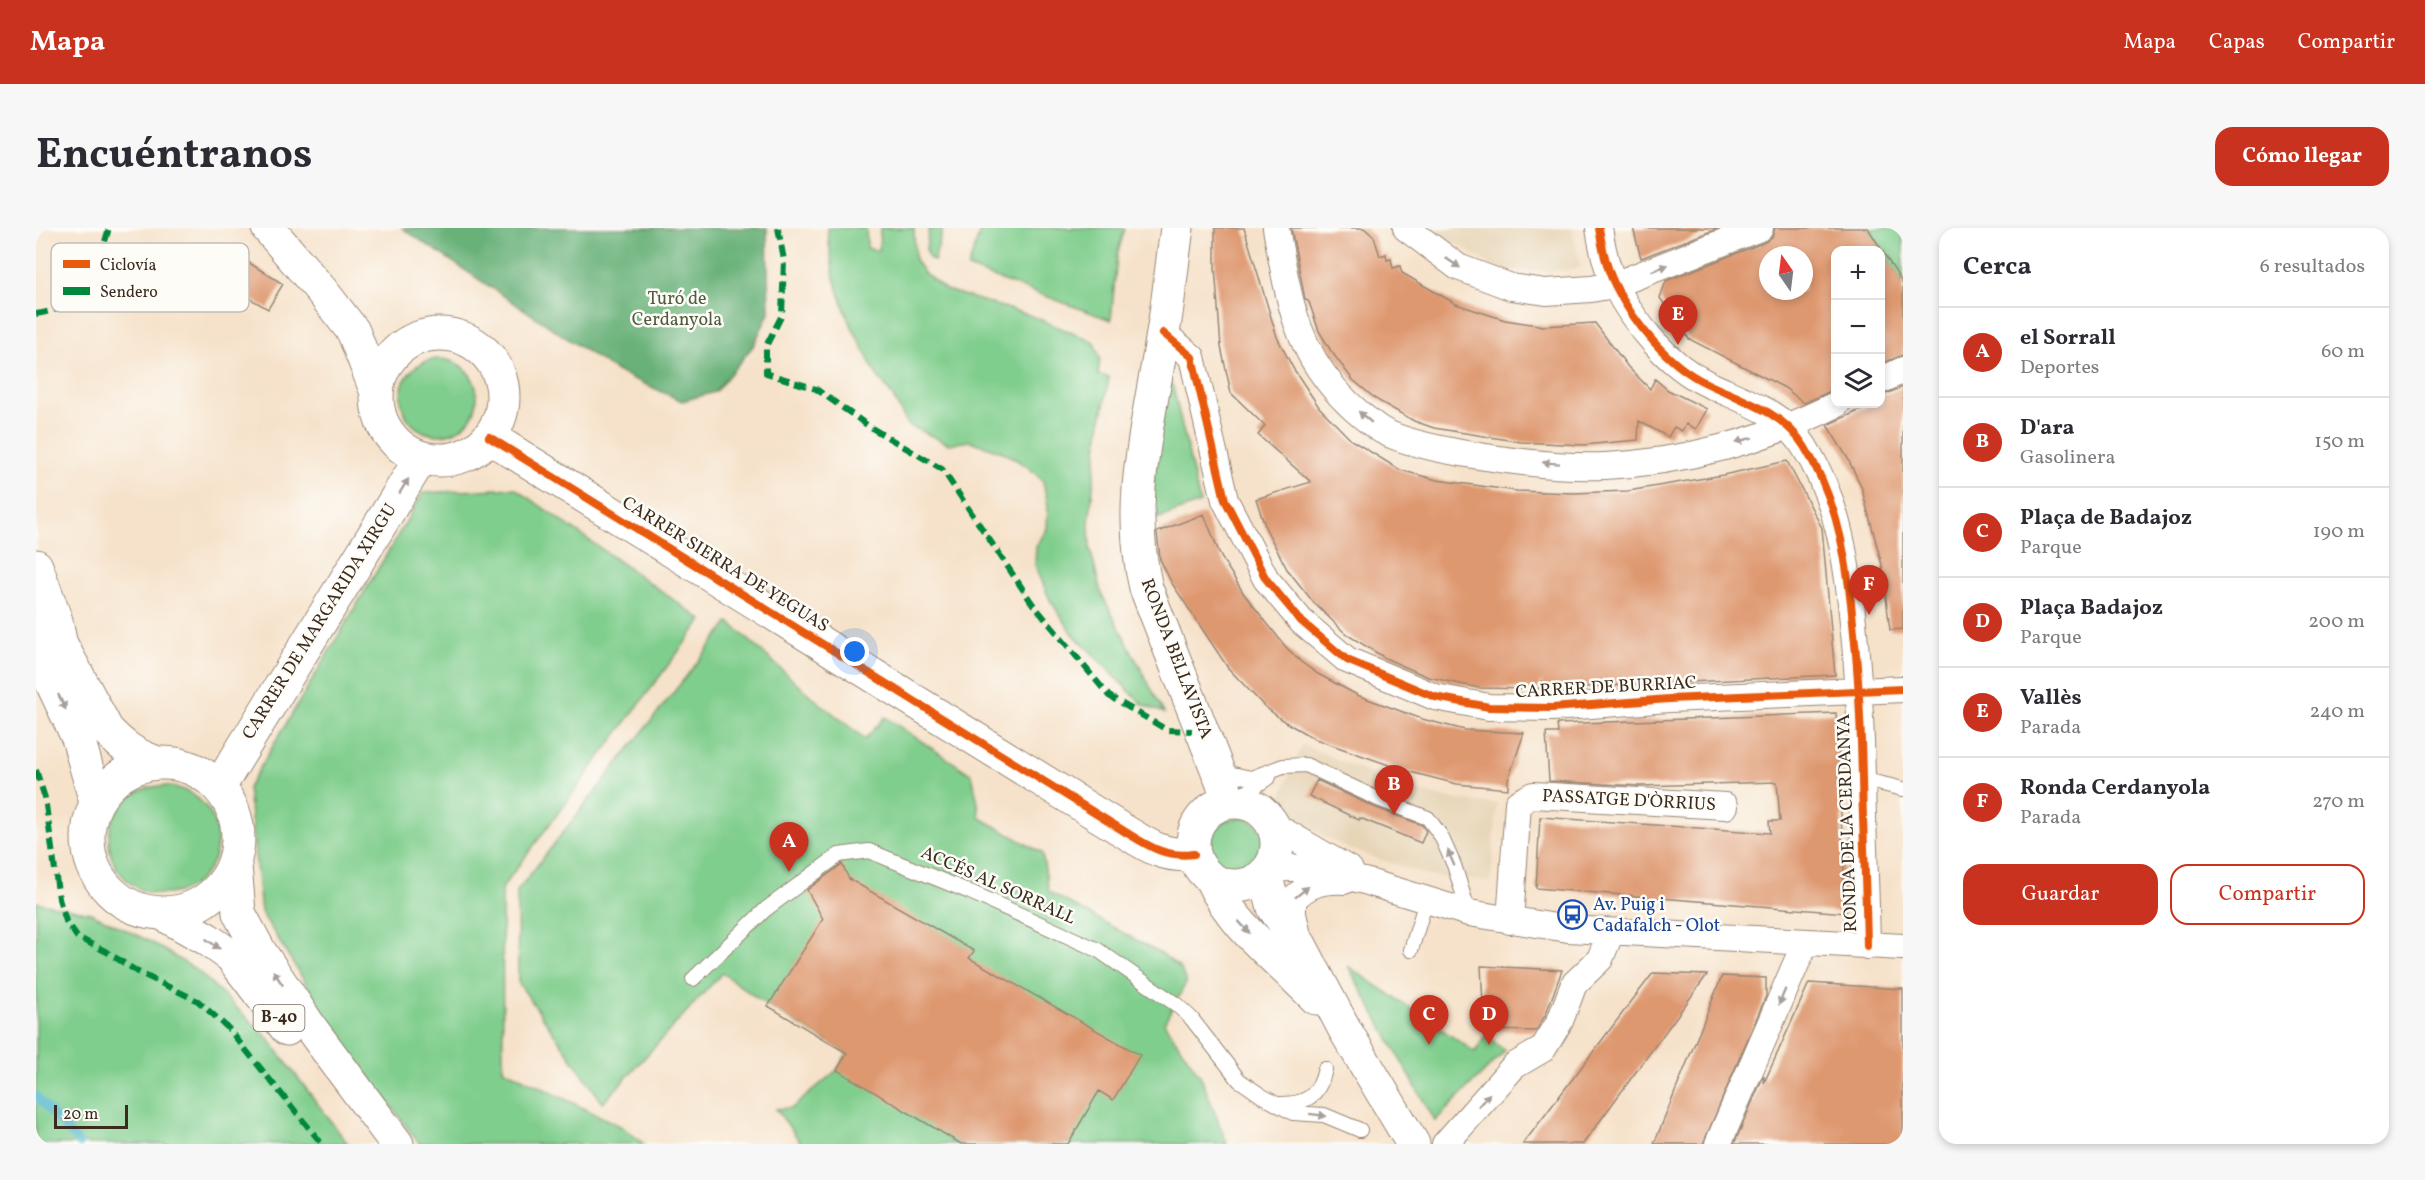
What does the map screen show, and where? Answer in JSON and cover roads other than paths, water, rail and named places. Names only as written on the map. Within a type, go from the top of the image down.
[{"type":"main road","points":[[268,228],[353,331],[376,390],[379,416],[391,438],[405,450],[422,458],[436,460],[451,459],[472,451],[489,437],[502,411],[503,396],[498,373],[484,352],[471,342],[455,336],[439,334],[422,336],[406,343],[387,363],[376,390]]},
{"type":"main road","name":"RONDA BELLAVISTA","points":[[1177,228],[1163,333],[1141,465],[1136,519],[1140,563],[1146,588],[1232,802]]},
{"type":"main road","points":[[353,331],[372,339],[406,343]]},
{"type":"main road","name":"CARRER SIERRA DE YEGUAS","points":[[489,437],[1155,850],[1202,866]]},
{"type":"main road","name":"CARRER DE MARGARIDA XIRGU","points":[[219,787],[422,458]]},
{"type":"main road","points":[[36,566],[56,621],[49,648]]},
{"type":"main road","points":[[36,597],[49,648],[96,802]]},
{"type":"main road","name":"B-40","points":[[49,648],[107,730],[121,744],[136,755],[153,762],[170,763],[189,769],[219,787],[234,814],[240,843],[235,865],[239,913],[260,952],[310,1027],[397,1144]]},
{"type":"main road","name":"B-40","points":[[153,762],[130,769],[110,783],[96,802],[88,823],[87,845],[93,867],[104,886],[121,901],[141,910],[163,914],[207,939],[231,956],[374,1144]]},
{"type":"main road","points":[[1202,866],[1221,884],[1245,885],[1256,881],[1268,871],[1277,847],[1273,825],[1267,817],[1252,806],[1232,802],[1211,810],[1194,834],[1202,866],[1230,912],[1345,1030]]},
{"type":"main road","name":"B-40","points":[[163,914],[186,910],[206,901],[223,885],[235,865]]},
{"type":"main road","points":[[1268,871],[1274,908],[1300,945],[1345,1030],[1413,1144]]},
{"type":"street","points":[[1276,228],[1291,304],[1307,349],[1323,375],[1348,402],[1380,429],[1430,447],[1496,459],[1605,466],[1696,453],[1789,427],[1831,407]]},
{"type":"street","points":[[1406,228],[1458,267],[1511,287],[1546,292],[1591,290],[1614,285],[1760,228]]},
{"type":"street","name":"RONDA DE LA CERDANYA","points":[[1599,228],[1614,285],[1654,343],[1680,368],[1703,382],[1766,411],[1789,427],[1803,444],[1833,506],[1847,561],[1860,691],[1867,946]]},
{"type":"street","name":"CARRER DE BURRIAC","points":[[1163,333],[1192,357],[1225,500],[1266,579],[1301,621],[1347,660],[1435,697],[1489,707],[1552,708],[1669,699],[1903,689]]},
{"type":"street","points":[[1885,379],[1903,369]]},
{"type":"street","name":"PASSATGE D'ÒRRIUS","points":[[1509,921],[1518,803],[1533,795],[1725,806]]},
{"type":"street","points":[[1273,825],[1368,882]]},
{"type":"street","points":[[1268,871],[1310,867],[1469,913],[1568,929],[1903,947]]},
{"type":"street","points":[[1300,945],[1293,914],[1293,900],[1302,890],[1317,882],[1330,880],[1368,882]]},
{"type":"street","points":[[1445,1144],[1514,1066],[1543,1049],[1560,1021],[1574,984],[1600,959],[1611,932]]},
{"type":"street","points":[[1718,1144],[1805,943]]},
{"type":"lane","points":[[1219,771],[1251,778],[1283,766],[1306,765],[1378,799],[1428,818],[1441,836],[1454,865],[1469,913]]},
{"type":"lane","points":[[1232,802],[1283,766]]},
{"type":"lane","points":[[1862,779],[1903,789]]},
{"type":"lane","name":"ACCÉS AL SORRALL","points":[[693,979],[766,909],[839,855],[869,851],[970,892],[1098,950],[1177,1005],[1191,1018],[1239,1080],[1293,1113],[1324,1115],[1360,1130]]},
{"type":"lane","points":[[1411,950],[1426,902]]},
{"type":"lane","points":[[1275,1104],[1294,1105],[1316,1094],[1322,1084],[1325,1069]]},
{"type":"waterway","points":[[36,1096],[80,1144]]},
{"type":"place","name":"Vallès","points":[[1678,345]]},
{"type":"place","name":"Ronda Cerdanyola","points":[[1869,615]]},
{"type":"place","name":"D'ara","points":[[1394,815]]},
{"type":"place","name":"el Sorrall","points":[[789,872]]},
{"type":"place","name":"Av. Puig i Cadafalch - Olot","points":[[1572,915]]},
{"type":"place","name":"Plaça de Badajoz","points":[[1429,1045]]},
{"type":"place","name":"Plaça Badajoz","points":[[1489,1045]]},
{"type":"park label","name":"Turó de Cerdanyola","points":[[677,310]]}]
